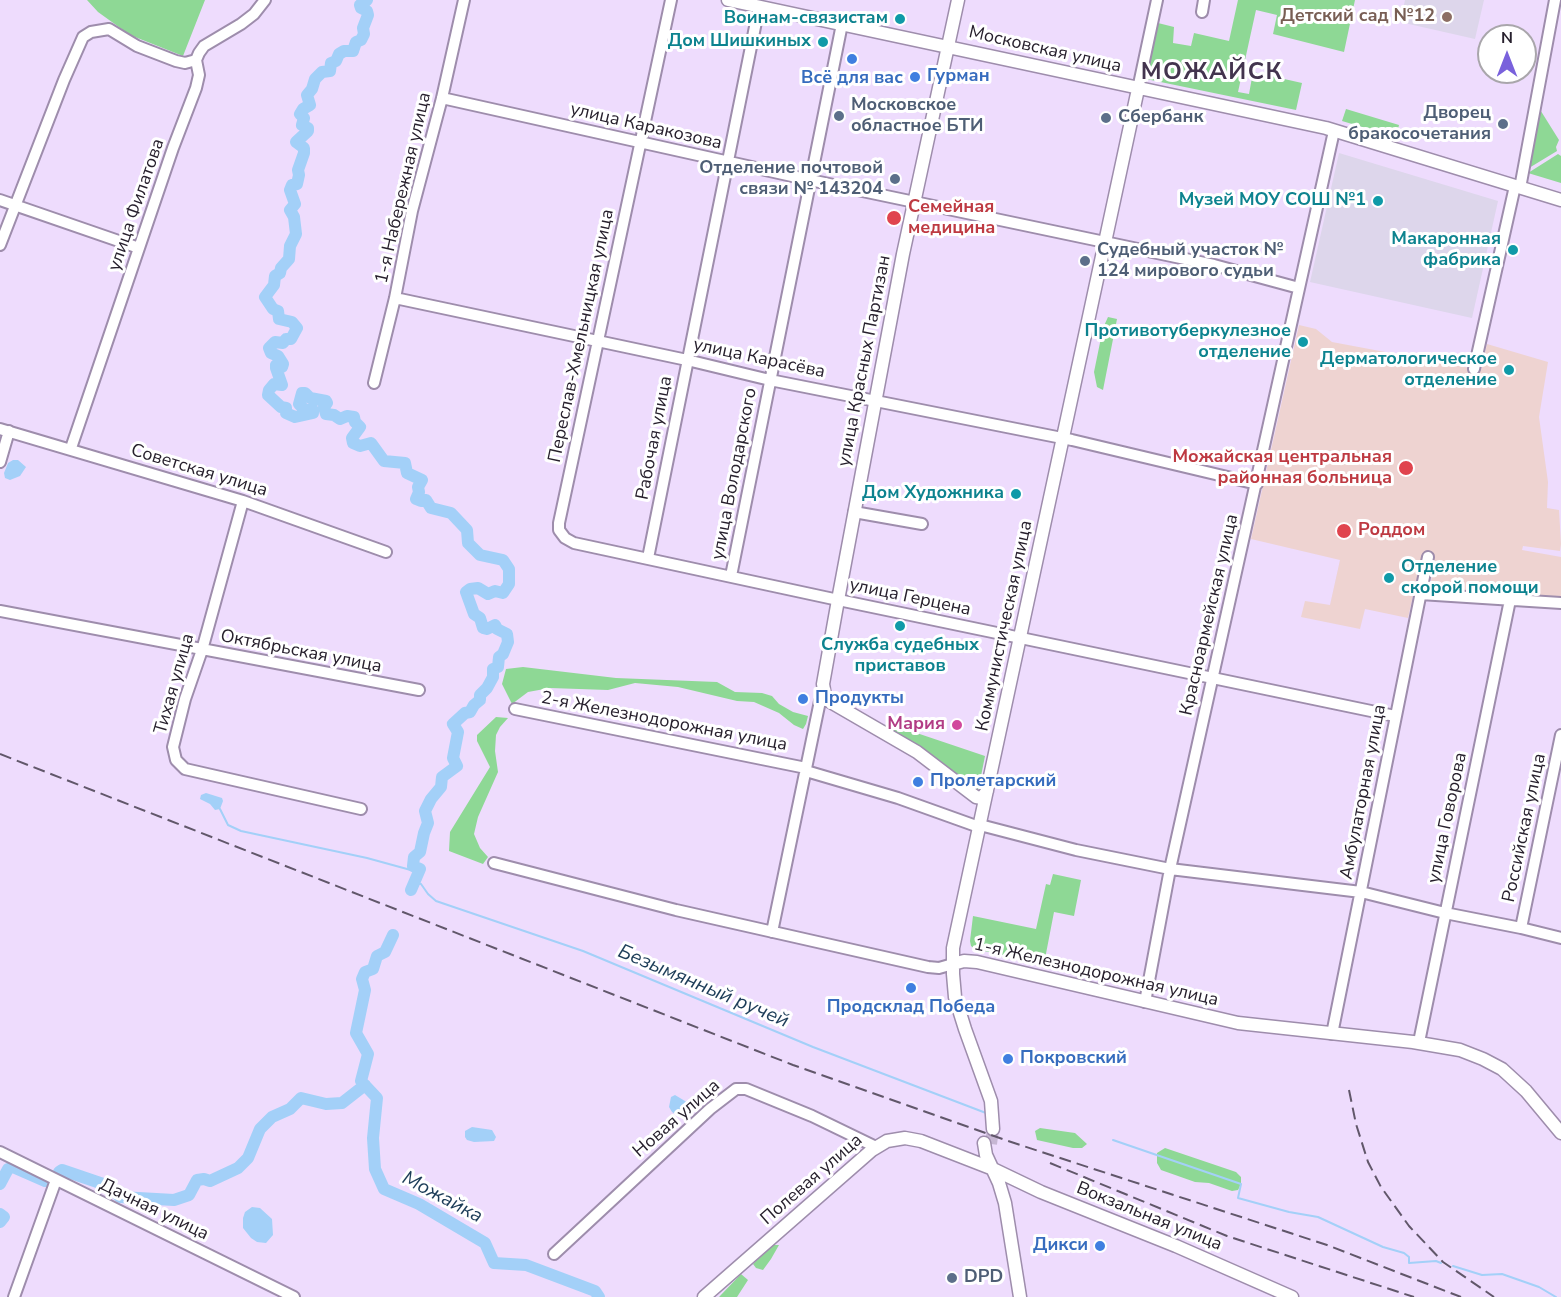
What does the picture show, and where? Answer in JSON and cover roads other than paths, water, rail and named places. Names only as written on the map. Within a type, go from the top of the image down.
[{"type":"main road","name":"Московская улица","points":[[728,0],[1334,130],[1561,200]]},
{"type":"main road","name":"улица Красных Партизан","points":[[823,700],[838,600],[875,400],[914,202],[958,0]]},
{"type":"main road","name":"Коммунистическая улица","points":[[991,1129],[993,1115],[991,1099],[961,1017],[953,986],[953,948],[1138,89]]},
{"type":"main road","points":[[823,700],[916,752],[980,798],[987,791]]},
{"type":"main road","points":[[964,788],[973,801],[980,825]]},
{"type":"main road","name":"1-я Железнодорожная улица","points":[[953,964],[962,961],[977,962],[1239,1023],[1419,1042],[1460,1050],[1500,1067],[1526,1091],[1561,1133]]},
{"type":"main road","name":"Полевая улица","points":[[704,1297],[876,1147],[891,1140],[913,1139],[993,1169]]},
{"type":"main road","points":[[961,1156],[976,1153],[988,1146]]},
{"type":"main road","points":[[988,1146],[1005,1203],[1020,1297]]},
{"type":"main road","points":[[988,1146],[999,1164],[1015,1179]]},
{"type":"main road","name":"Вокзальная улица","points":[[993,1169],[1041,1192],[1176,1246],[1292,1297]]},
{"type":"main road","points":[[1005,1203],[1007,1191],[1012,1188],[1020,1186],[1041,1192]]},
{"type":"street","points":[[0,245],[83,37],[91,32],[109,29],[137,46],[185,63],[196,60],[204,46],[241,24],[254,14],[265,0]]},
{"type":"street","name":"1-я Набережная улица","points":[[374,383],[395,298],[412,211],[442,98],[464,0]]},
{"type":"street","name":"Переслав-Хмельницкая улица","points":[[562,535],[559,523],[671,0]]},
{"type":"street","name":"Коммунистическая улица","points":[[1138,89],[1157,0]]},
{"type":"street","points":[[1202,12],[1204,0]]},
{"type":"street","points":[[1474,369],[1517,187],[1554,0]]},
{"type":"street","name":"Рабочая улица","points":[[648,558],[759,6]]},
{"type":"street","name":"улица Володарского","points":[[732,576],[842,24]]},
{"type":"street","name":"улица Филатова","points":[[71,448],[173,148],[196,88],[199,75],[196,60]]},
{"type":"street","name":"улица Каракозова","points":[[442,98],[810,180],[1106,241],[1214,265],[1299,288]]},
{"type":"street","name":"Красноармейская улица","points":[[1145,1002],[1170,869],[1334,130]]},
{"type":"street","points":[[0,200],[139,248]]},
{"type":"street","name":"улица Карасёва","points":[[395,298],[687,360],[770,380],[1064,439],[1257,484]]},
{"type":"street","points":[[0,462],[4,430]]},
{"type":"street","name":"Советская улица","points":[[4,430],[71,448],[243,501],[386,552]]},
{"type":"street","name":"Тихая улица","points":[[243,501],[202,650],[185,699],[173,747],[176,760],[184,769],[361,809]]},
{"type":"street","points":[[854,512],[921,524]]},
{"type":"street","name":"улица Герцена","points":[[562,535],[574,543],[1395,716]]},
{"type":"street","name":"Амбулаторная улица","points":[[1332,1034],[1428,557]]},
{"type":"street","points":[[1420,594],[1561,603]]},
{"type":"street","name":"улица Говорова","points":[[1419,1042],[1509,600]]},
{"type":"street","name":"Октябрьская улица","points":[[0,610],[419,690]]},
{"type":"street","points":[[772,932],[823,700]]},
{"type":"street","name":"2-я Железнодорожная улица","points":[[515,709],[806,770],[980,825],[1077,850],[1170,869],[1361,892],[1561,939]]},
{"type":"street","name":"Российская улица","points":[[1521,928],[1561,735]]},
{"type":"street","name":"1-я Железнодорожная улица","points":[[494,863],[634,899],[928,967],[939,968],[953,964]]},
{"type":"street","name":"Новая улица","points":[[554,1254],[710,1109],[736,1089],[746,1089],[812,1116],[876,1147]]},
{"type":"street","name":"Дачная улица","points":[[0,1152],[294,1297]]},
{"type":"street","points":[[14,1297],[56,1180]]},
{"type":"water","points":[[18,460],[26,467],[20,476],[10,480],[5,478],[4,473],[8,463]]},
{"type":"water","points":[[206,793],[222,798],[220,809],[215,810],[210,804],[200,799],[201,795]]},
{"type":"water","points":[[675,1095],[690,1104],[691,1110],[685,1116],[678,1116],[669,1107],[671,1097]]},
{"type":"water","points":[[472,1127],[492,1130],[496,1137],[494,1141],[467,1140],[465,1131]]},
{"type":"water","points":[[252,1207],[260,1208],[272,1219],[273,1235],[266,1243],[257,1242],[243,1228],[245,1212]]},
{"type":"waterway","name":"Можайка","points":[[367,0],[360,5],[368,15],[361,40],[356,42],[353,51],[344,51],[339,54],[336,61],[331,63],[330,71],[322,72],[315,79],[307,95],[310,105],[300,114],[304,118],[302,125],[308,128],[308,131],[296,142],[304,148],[304,153],[298,170],[297,184],[292,185],[290,190],[295,204],[290,210],[294,217],[296,234],[290,246],[289,259],[281,268],[280,273],[275,276],[274,285],[265,297],[273,309],[278,311],[279,319],[292,322],[297,328],[291,339],[286,339],[283,343],[275,342],[269,348],[283,364],[282,367],[276,365],[282,385],[274,384],[268,395],[281,407],[286,408],[286,413],[295,417],[313,413],[313,410],[305,410],[299,404],[302,393],[310,398],[326,401],[324,407],[326,414],[340,419],[347,416],[354,417],[360,427],[352,438],[353,443],[360,446],[371,443],[384,461],[405,463],[407,473],[422,480],[416,499],[426,500],[431,508],[451,513],[467,530],[468,543],[480,555],[503,560],[509,569],[509,584],[503,593],[495,591],[488,594],[478,588],[466,592],[474,614],[480,618],[483,628],[487,629],[495,625],[497,629],[507,634],[508,642],[503,654],[499,657],[498,667],[493,669],[493,677],[480,695],[480,700],[470,712],[465,713],[453,724],[458,732],[453,758],[457,766],[442,777],[441,787],[425,811],[428,823],[420,852],[414,857],[413,866],[420,869],[411,890]]},
{"type":"waterway","points":[[220,809],[228,825],[241,831],[367,858],[418,872]]},
{"type":"waterway","name":"Безымянный ручей","points":[[414,882],[421,884],[436,901],[583,951],[813,1047],[986,1113]]},
{"type":"waterway","name":"Можайка","points":[[393,935],[385,952],[377,956],[373,969],[365,972],[362,979],[365,990],[356,1033],[368,1054],[361,1081],[377,1098],[373,1138],[375,1169],[384,1189],[419,1204],[485,1243],[494,1263],[526,1265],[595,1291],[599,1297]]},
{"type":"waterway","points":[[59,1172],[62,1170],[109,1186],[120,1197],[174,1200],[189,1195],[197,1180],[210,1181],[238,1168],[248,1158],[260,1129],[272,1117],[290,1109],[301,1098],[326,1104],[342,1103],[365,1085]]},
{"type":"waterway","points":[[1113,1140],[1241,1184],[1238,1198],[1289,1212],[1318,1217],[1383,1247],[1404,1253],[1409,1257],[1409,1263],[1436,1261],[1441,1263]]},
{"type":"waterway","points":[[0,1184],[8,1169],[13,1167],[45,1181],[49,1180]]},
{"type":"waterway","points":[[0,1214],[4,1217],[0,1222]]},
{"type":"waterway","points":[[1453,1266],[1482,1275],[1502,1274],[1539,1287],[1556,1297]]},
{"type":"tunnel","points":[[991,1144],[993,1129]]},
{"type":"railway","points":[[0,754],[793,1065],[1008,1141],[1327,1245],[1461,1297]]},
{"type":"railway","points":[[1349,1090],[1356,1124],[1368,1162],[1381,1187],[1409,1226],[1443,1262],[1494,1297]]},
{"type":"railway","points":[[1050,1163],[1227,1236],[1414,1297]]},
{"type":"place","name":"Детский сад №12","points":[[1447,17]]},
{"type":"place","name":"Воинам-связистам","points":[[900,19]]},
{"type":"place","name":"Дом Шишкиных","points":[[823,42]]},
{"type":"place","name":"Всё для вас","points":[[852,59]]},
{"type":"place","name":"Гурман","points":[[915,77]]},
{"type":"place","name":"Московское областное БТИ","points":[[839,116]]},
{"type":"place","name":"Сбербанк","points":[[1106,118]]},
{"type":"place","name":"Дворец бракосочетания","points":[[1503,124]]},
{"type":"place","name":"Отделение почтовой связи № 143204","points":[[895,179]]},
{"type":"place","name":"Музей МОУ СОШ №1","points":[[1378,201]]},
{"type":"place","name":"Семейная медицина","points":[[894,218]]},
{"type":"place","name":"Макаронная фабрика","points":[[1513,250]]},
{"type":"place","name":"Судебный участок № 124 мирового судьи","points":[[1085,261]]},
{"type":"place","name":"Противотуберкулезное отделение","points":[[1303,342]]},
{"type":"place","name":"Дерматологическое отделение","points":[[1509,370]]},
{"type":"place","name":"Можайская центральная районная больница","points":[[1406,468]]},
{"type":"place","name":"Дом Художника","points":[[1016,494]]},
{"type":"place","name":"Роддом","points":[[1344,531]]},
{"type":"place","name":"Отделение скорой помощи","points":[[1389,578]]},
{"type":"place","name":"Служба судебных приставов","points":[[900,626]]},
{"type":"place","name":"Продукты","points":[[803,699]]},
{"type":"place","name":"Мария","points":[[957,725]]},
{"type":"place","name":"Пролетарский","points":[[918,782]]},
{"type":"place","name":"Продсклад Победа","points":[[911,988]]},
{"type":"place","name":"Покровский","points":[[1008,1059]]},
{"type":"place","name":"Дикси","points":[[1100,1246]]},
{"type":"place","name":"DPD","points":[[952,1278]]},
{"type":"district","name":"МОЖАЙСК","points":[[1212,73]]}]
